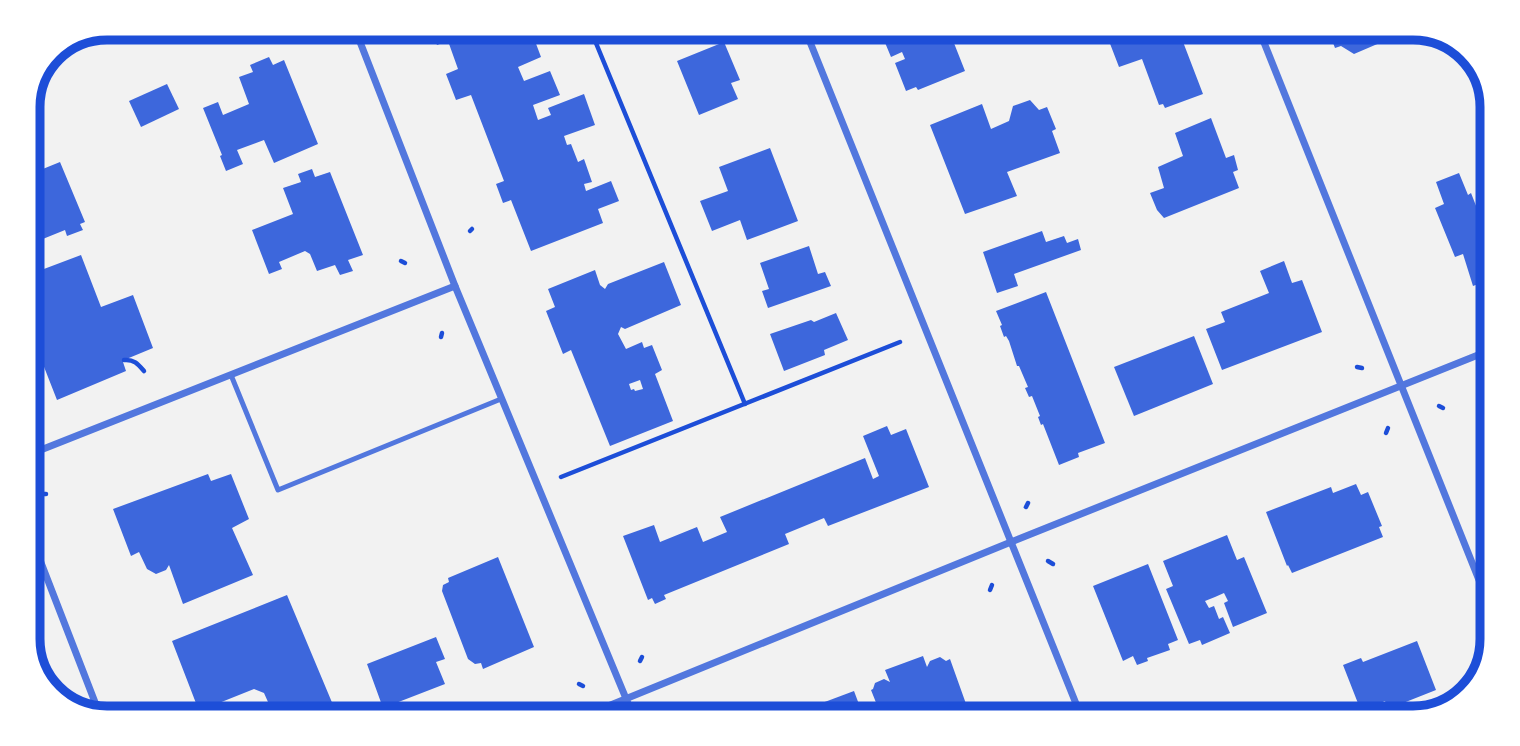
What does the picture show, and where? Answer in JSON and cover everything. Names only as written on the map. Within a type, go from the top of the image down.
[{"type":"street","points":[[359,40],[455,286],[629,706]]},
{"type":"street","points":[[809,40],[1077,706]]},
{"type":"street","points":[[1263,40],[1480,582]]},
{"type":"street","points":[[40,450],[455,286]]},
{"type":"street","points":[[608,706],[1480,354]]},
{"type":"street","points":[[40,560],[96,704]]},
{"type":"lane","points":[[231,375],[278,490],[501,399]]},
{"type":"path","points":[[595,40],[745,404]]},
{"type":"path","points":[[562,477],[900,342]]},
{"type":"path","points":[[124,360],[136,362],[144,371]]},
{"type":"building","points":[[435,40],[506,40],[507,43],[514,40],[535,40],[541,57],[518,67],[524,81],[550,71],[560,95],[533,105],[538,120],[551,115],[548,108],[584,94],[595,125],[564,136],[567,145],[571,144],[578,162],[584,159],[592,182],[584,184],[586,191],[611,181],[619,201],[598,209],[603,223],[531,251],[511,200],[503,203],[496,184],[504,181],[471,95],[456,100],[446,74],[458,69],[448,41],[437,45]]},
{"type":"building","points":[[884,40],[953,40],[965,71],[918,90],[916,87],[906,91],[895,63],[905,59],[902,52],[891,57]]},
{"type":"building","points":[[1182,40],[1203,94],[1165,108],[1163,104],[1159,105],[1142,59],[1119,67],[1109,41]]},
{"type":"building","points":[[1332,40],[1387,40],[1354,54],[1341,46],[1335,48]]},
{"type":"building","points":[[724,42],[740,80],[731,83],[738,99],[699,115],[677,61]]},
{"type":"building","points":[[269,57],[273,65],[284,60],[318,144],[274,163],[264,140],[237,150],[243,164],[226,171],[203,108],[218,102],[223,115],[249,104],[239,77],[253,72],[250,65]]},
{"type":"building","points":[[167,84],[179,109],[141,127],[129,101]]},
{"type":"building","points":[[1030,100],[1039,110],[1047,107],[1056,129],[1052,131],[1060,153],[1007,172],[1017,196],[965,214],[930,125],[982,104],[991,129],[1009,121],[1013,106]]},
{"type":"building","points":[[1211,118],[1226,158],[1234,155],[1238,170],[1233,172],[1239,188],[1164,218],[1157,210],[1150,193],[1164,188],[1158,167],[1183,156],[1175,133]]},
{"type":"building","points":[[770,148],[798,221],[747,240],[740,220],[712,231],[700,201],[728,191],[719,167]]},
{"type":"building","points":[[60,162],[85,222],[80,224],[83,230],[67,236],[65,230],[40,240],[40,170]]},
{"type":"building","points":[[312,169],[315,177],[330,172],[363,255],[348,260],[353,271],[340,275],[335,265],[317,271],[310,254],[305,251],[279,262],[282,269],[269,274],[252,230],[293,214],[283,188],[301,182],[298,174]]},
{"type":"building","points":[[1459,173],[1468,195],[1471,193],[1480,216],[1480,283],[1473,286],[1463,254],[1455,257],[1435,208],[1444,204],[1436,182]]},
{"type":"building","points":[[1042,231],[1046,242],[1064,236],[1067,243],[1078,239],[1081,250],[1014,274],[1018,286],[997,293],[983,252]]},
{"type":"building","points":[[809,246],[818,274],[825,272],[831,286],[768,308],[762,291],[769,289],[760,263]]},
{"type":"building","points":[[81,255],[101,307],[133,295],[153,348],[124,360],[126,371],[57,400],[40,357],[40,270]]},
{"type":"building","points":[[1284,261],[1292,283],[1302,280],[1322,332],[1222,370],[1206,329],[1225,322],[1221,312],[1269,293],[1260,271]]},
{"type":"building","points":[[664,262],[681,305],[625,329],[621,327],[618,334],[626,349],[642,342],[644,348],[652,345],[662,370],[655,374],[673,421],[610,446],[571,350],[563,354],[546,311],[555,307],[548,289],[595,270],[600,285],[605,289],[608,284]],"holes":[[[640,380],[643,389],[631,390],[629,384]]]},
{"type":"building","points":[[1046,292],[1105,443],[1078,453],[1079,457],[1059,465],[1043,424],[1041,425],[1032,396],[1029,397],[1025,388],[1028,387],[1017,366],[1009,341],[1004,337],[996,311]]},
{"type":"building","points":[[836,313],[848,340],[824,350],[825,355],[784,371],[770,334]]},
{"type":"building","points":[[1194,336],[1213,384],[1134,416],[1114,367]]},
{"type":"building","points":[[887,426],[891,435],[906,429],[929,487],[828,526],[824,518],[785,534],[789,544],[664,595],[666,599],[655,604],[652,598],[648,600],[623,536],[654,525],[660,542],[697,527],[703,542],[727,532],[720,517],[865,458],[873,479],[879,476],[863,436]]},
{"type":"building","points":[[208,474],[211,481],[231,474],[249,519],[232,528],[253,575],[183,604],[169,565],[166,570],[156,574],[147,569],[139,552],[131,556],[113,509]]},
{"type":"building","points":[[1356,484],[1361,495],[1368,492],[1382,526],[1379,527],[1383,537],[1292,573],[1266,512],[1331,487],[1333,493]]},
{"type":"building","points":[[1227,535],[1237,560],[1244,557],[1267,613],[1233,627],[1224,603],[1228,601],[1224,593],[1205,601],[1209,608],[1214,606],[1219,619],[1223,617],[1230,633],[1202,645],[1200,640],[1189,644],[1166,589],[1173,586],[1163,561]]},
{"type":"building","points":[[498,557],[534,647],[483,669],[481,663],[475,664],[468,659],[442,591],[443,585],[449,582],[448,578]]},
{"type":"building","points":[[1148,564],[1178,640],[1168,644],[1170,650],[1147,658],[1148,661],[1137,665],[1133,656],[1123,661],[1093,586]]},
{"type":"building","points":[[287,595],[333,706],[270,706],[264,693],[254,689],[212,706],[197,706],[172,641]]},
{"type":"building","points":[[436,637],[445,659],[436,662],[445,684],[382,706],[367,664]]},
{"type":"building","points":[[1417,641],[1436,690],[1396,706],[1387,706],[1385,701],[1373,706],[1359,706],[1343,665],[1361,658],[1363,662]]},
{"type":"building","points":[[923,656],[927,667],[930,661],[940,657],[946,661],[950,659],[967,706],[877,706],[871,690],[875,683],[884,679],[890,682],[885,670]]},
{"type":"building","points":[[854,691],[860,706],[814,706]]}]
